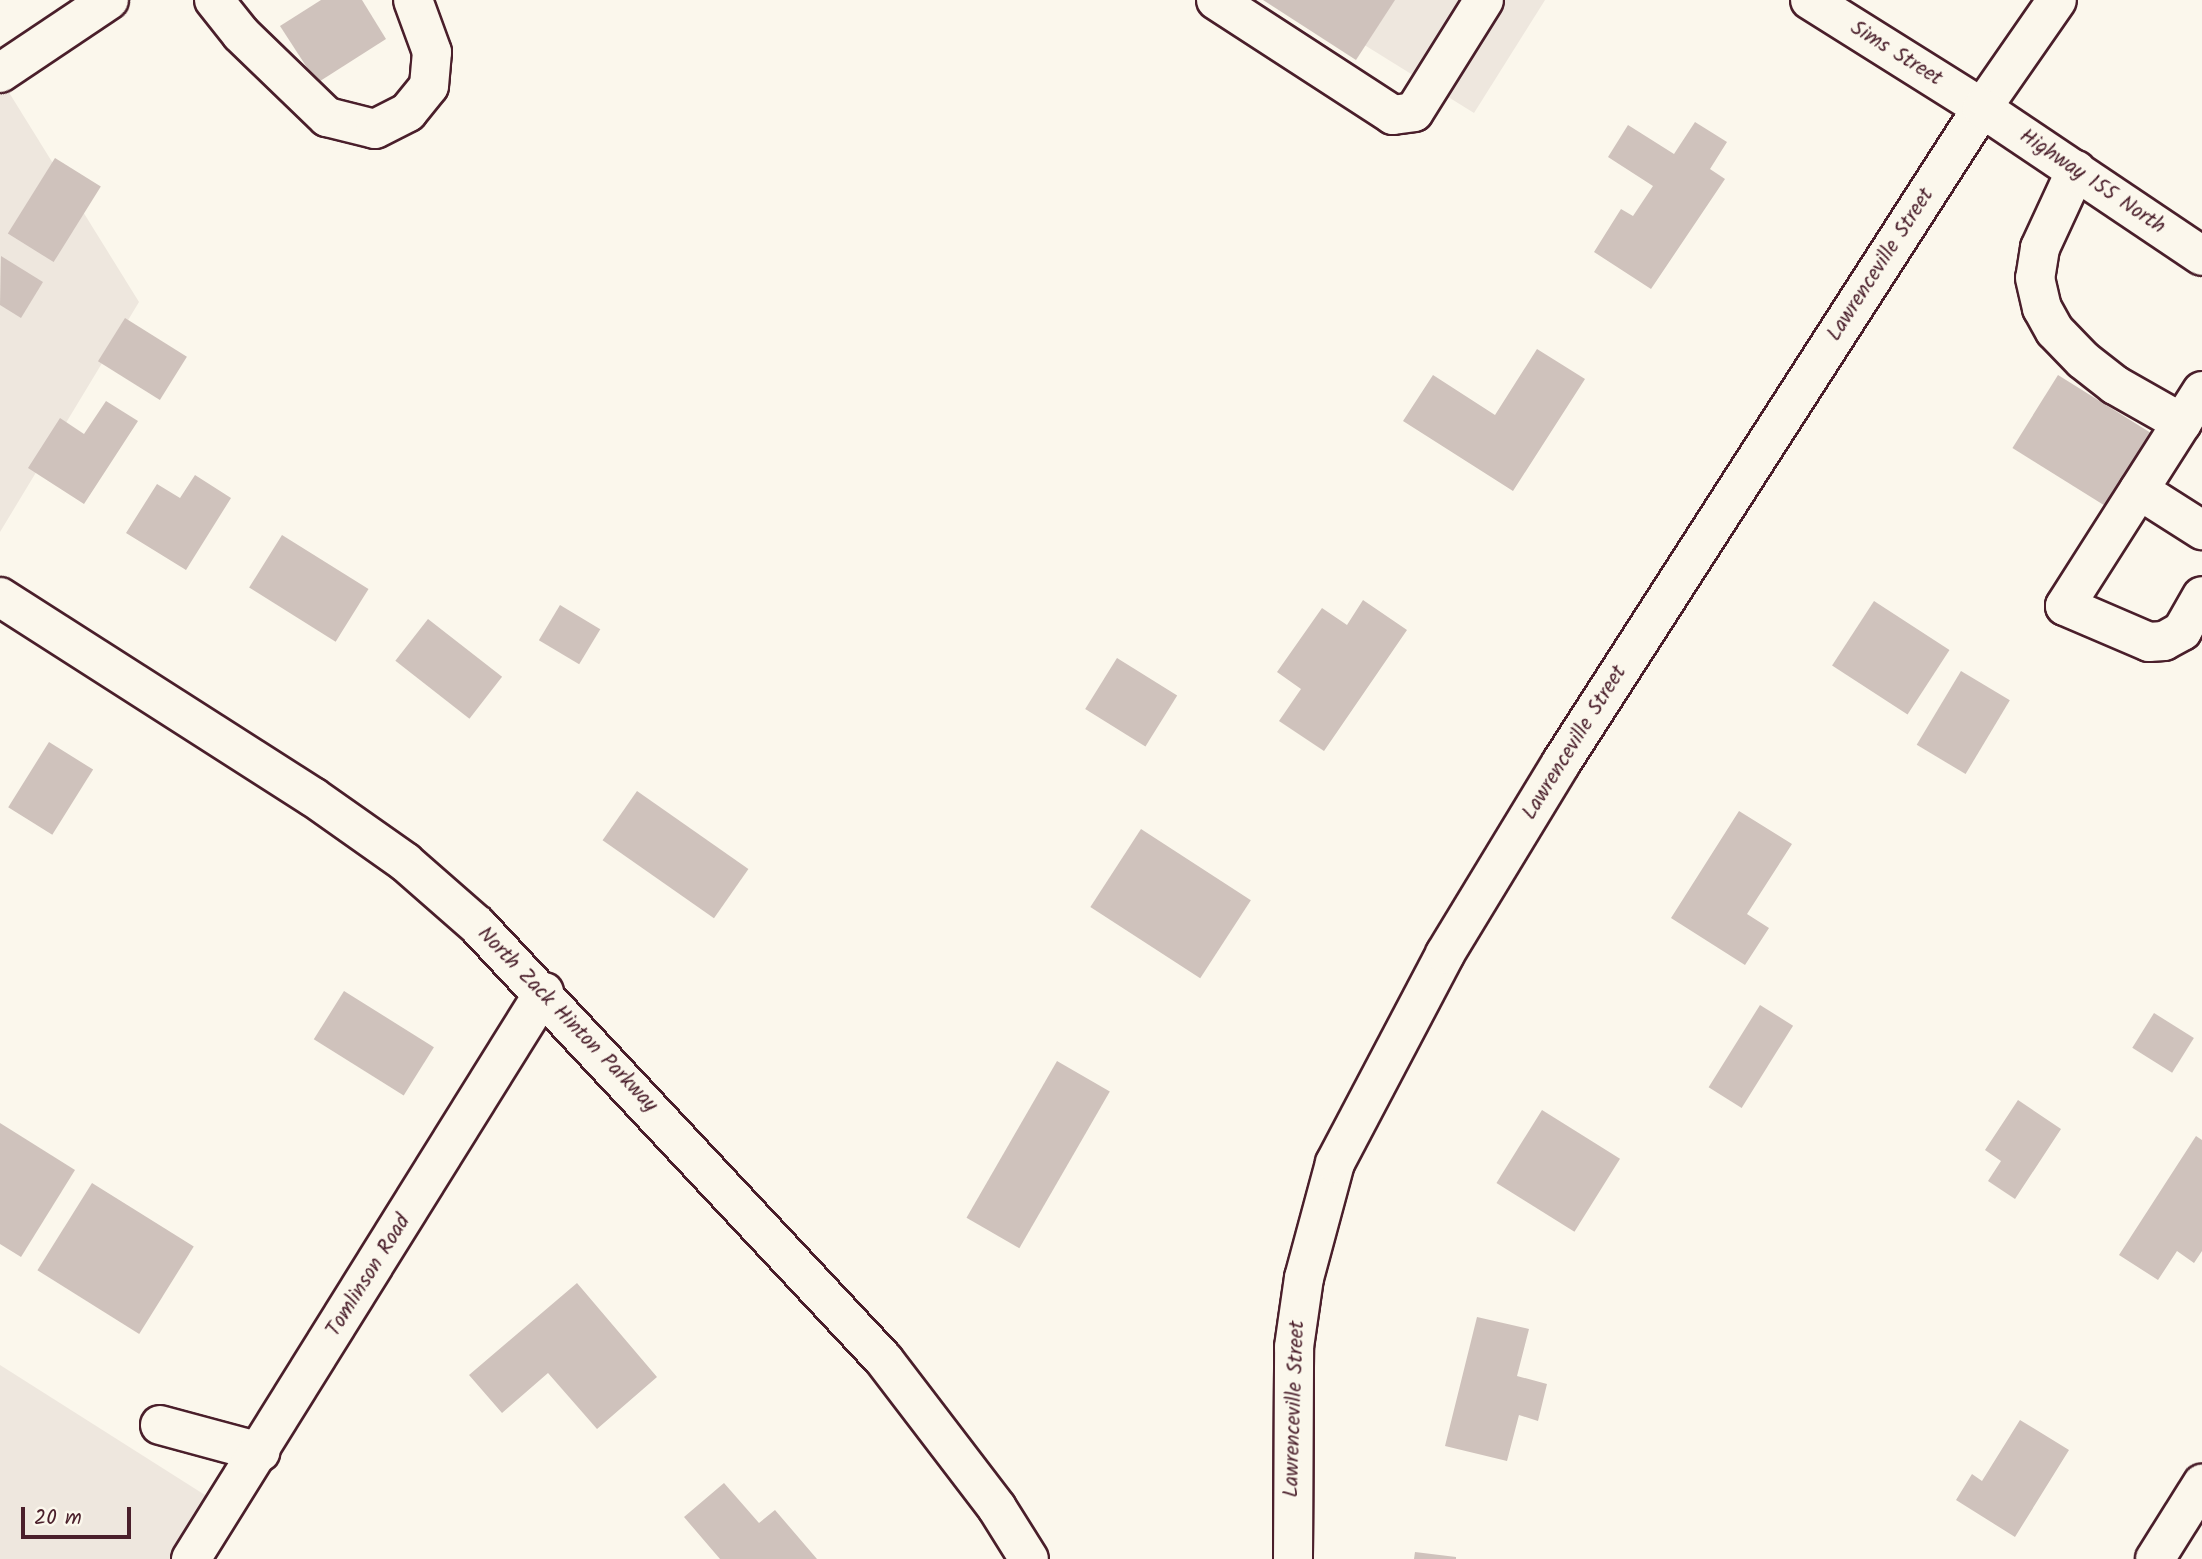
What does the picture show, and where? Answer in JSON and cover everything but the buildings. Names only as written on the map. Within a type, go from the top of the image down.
[{"type":"street","points":[[3,65],[109,0]]},
{"type":"street","points":[[214,0],[241,34],[327,117],[375,128],[408,112],[429,86],[432,52],[413,0]]},
{"type":"street","points":[[1216,0],[1393,116],[1413,112],[1484,0]]},
{"type":"street","name":"Sims Street","points":[[1810,0],[1982,108]]},
{"type":"street","name":"Lawrenceville Street","points":[[1293,1559],[1294,1347],[1304,1278],[1335,1163],[1445,954],[1561,763],[1982,108],[2057,0]]},
{"type":"street","name":"Highway 155 North","points":[[1982,108],[2202,256]]},
{"type":"street","points":[[2076,170],[2040,248],[2035,278],[2042,308],[2055,331],[2083,360],[2115,385],[2182,423]]},
{"type":"street","points":[[2202,391],[2065,606],[2148,642],[2164,641],[2182,631],[2202,596]]},
{"type":"street","points":[[2139,490],[2202,530]]},
{"type":"street","name":"North Zack Hinton Parkway","points":[[0,597],[142,684],[405,862],[544,992],[884,1360],[997,1508],[1029,1559]]},
{"type":"street","name":"Tomlinson Road","points":[[191,1559],[544,992]]},
{"type":"street","points":[[160,1425],[260,1452]]},
{"type":"street","points":[[2155,1559],[2202,1484]]},
{"type":"shaded area","points":[[1292,0],[1545,0],[1474,113]]},
{"type":"shaded area","points":[[0,78],[139,302],[0,532]]},
{"type":"shaded area","points":[[0,1365],[216,1502],[180,1559],[0,1559]]}]
